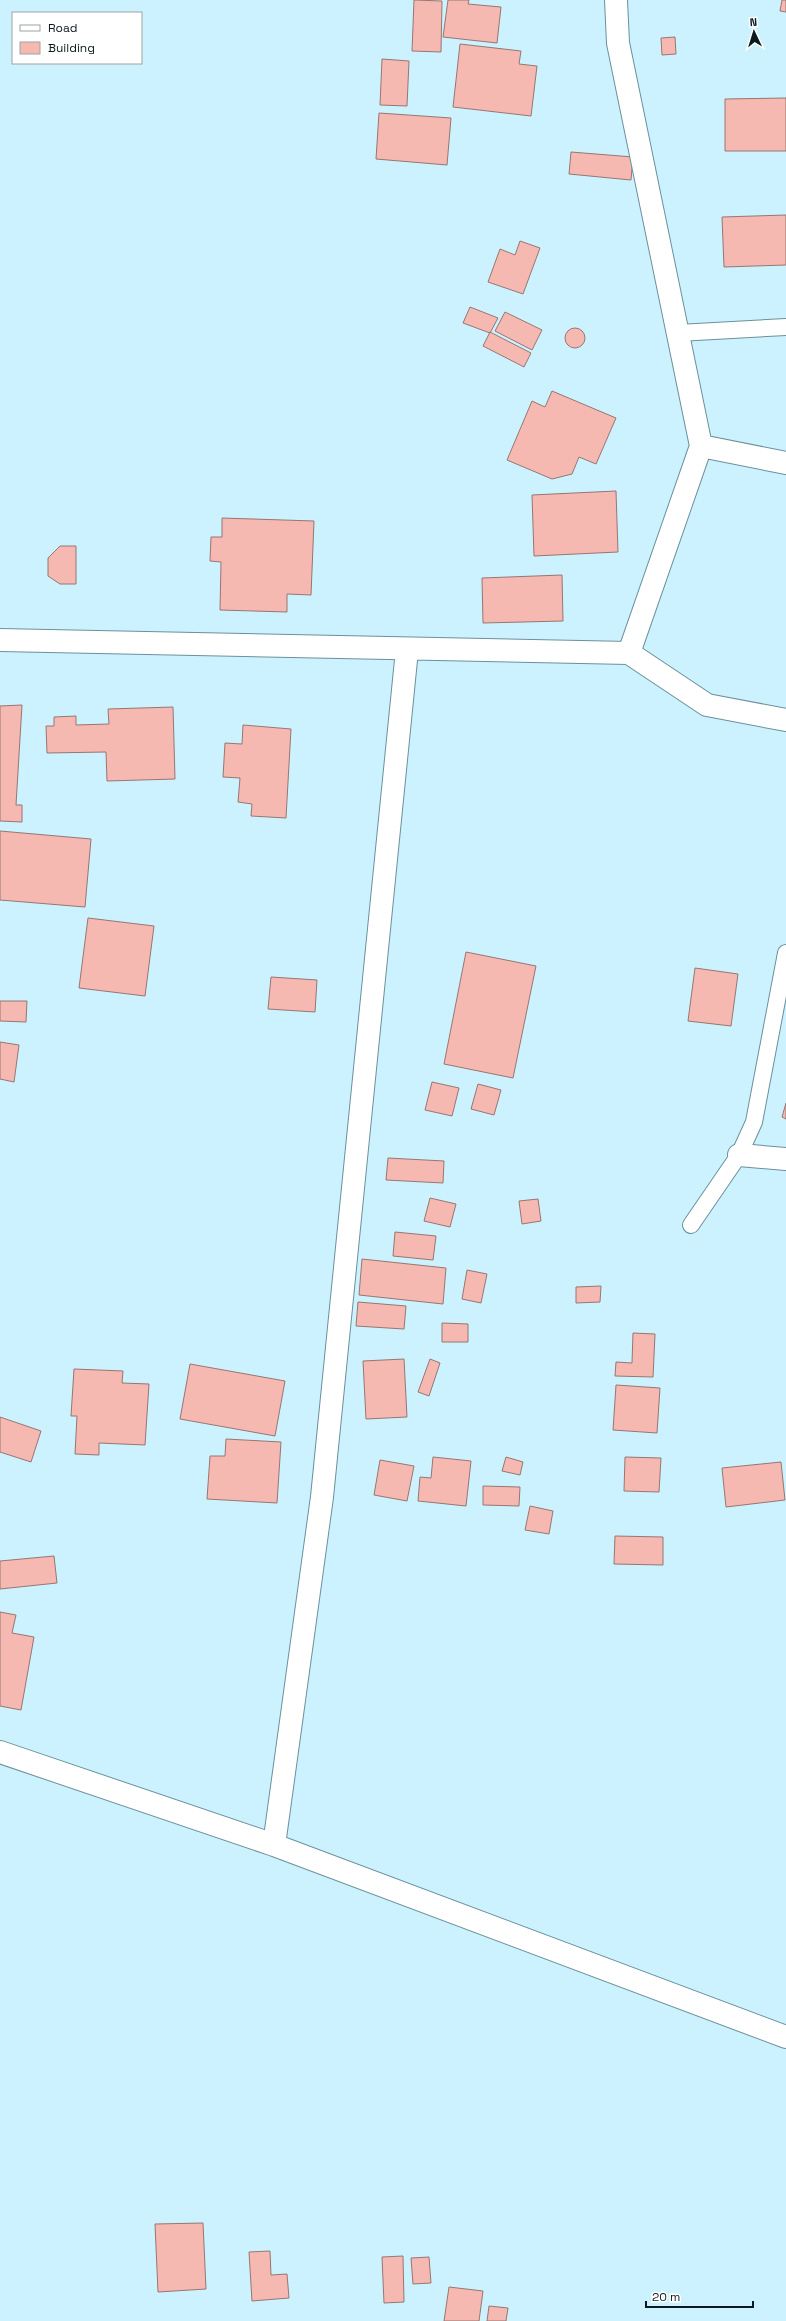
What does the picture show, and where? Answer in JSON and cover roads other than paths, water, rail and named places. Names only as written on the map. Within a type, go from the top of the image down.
[{"type":"street","points":[[616,0],[618,44],[701,446],[629,653]]},
{"type":"street","points":[[701,446],[786,463]]},
{"type":"street","points":[[0,640],[407,650],[629,653],[707,705],[786,720]]},
{"type":"street","points":[[274,1845],[322,1497],[407,650]]},
{"type":"street","points":[[739,1156],[786,1159]]},
{"type":"street","points":[[0,1752],[274,1845],[786,2037]]},
{"type":"lane","points":[[678,333],[786,327]]},
{"type":"lane","points":[[691,1225],[739,1156],[754,1122],[786,953]]}]
